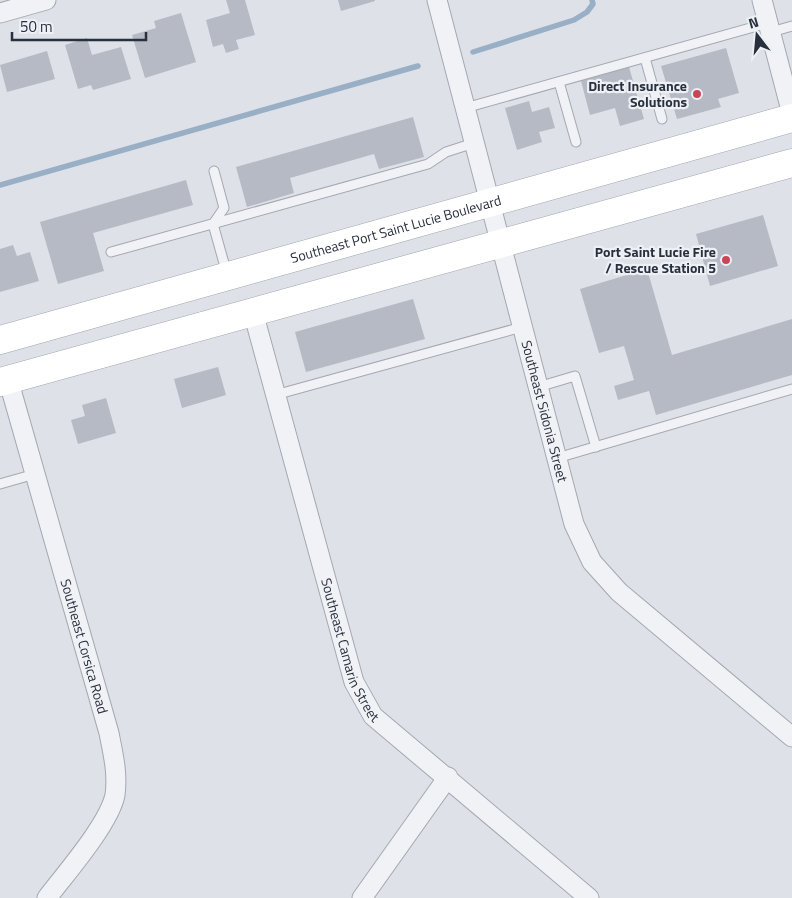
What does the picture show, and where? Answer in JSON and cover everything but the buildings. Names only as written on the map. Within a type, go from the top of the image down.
[{"type":"main road","name":"Southeast Port Saint Lucie Boulevard","points":[[0,340],[490,204],[792,116]]},
{"type":"main road","points":[[4,380],[792,163]]},
{"type":"street","points":[[0,13],[46,0]]},
{"type":"street","name":"Southeast Sidonia Street","points":[[437,0],[574,524],[592,562],[618,592],[792,737]]},
{"type":"street","points":[[762,0],[792,116]]},
{"type":"street","name":"Southeast Camarin Street","points":[[253,312],[354,682],[373,716],[590,898]]},
{"type":"street","name":"Southeast Corsica Road","points":[[4,380],[35,474],[106,724],[116,768],[114,796],[106,820],[47,898]]},
{"type":"street","points":[[362,898],[448,777]]},
{"type":"lane","points":[[465,108],[645,58],[770,28],[792,26]]},
{"type":"lane","points":[[645,58],[662,119]]},
{"type":"lane","points":[[559,82],[576,142]]},
{"type":"lane","points":[[111,252],[428,164],[446,152],[474,143]]},
{"type":"lane","points":[[213,224],[224,208],[214,171]]},
{"type":"lane","points":[[213,224],[228,277]]},
{"type":"lane","points":[[275,394],[522,327]]},
{"type":"lane","points":[[538,387],[575,376],[596,447]]},
{"type":"lane","points":[[557,458],[792,389]]},
{"type":"lane","points":[[0,484],[35,474]]},
{"type":"waterway","points":[[473,52],[574,20],[587,12],[593,4],[592,0]]},
{"type":"waterway","points":[[0,185],[418,66]]},
{"type":"place","name":"Direct Insurance Solutions","points":[[697,94]]},
{"type":"place","name":"Port Saint Lucie Fire / Rescue Station 5","points":[[726,260]]}]
